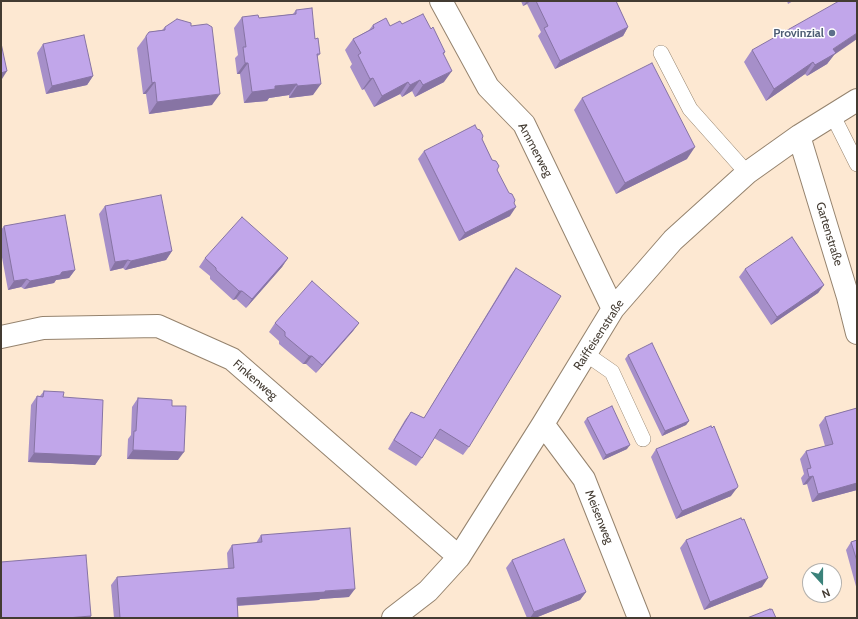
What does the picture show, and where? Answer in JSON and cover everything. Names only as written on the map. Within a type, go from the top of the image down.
[{"type":"street","name":"Ammerweg","points":[[442,1],[488,87],[524,124],[614,309]]},
{"type":"street","name":"Raiffeisenstraße","points":[[393,618],[428,590],[459,557],[544,424],[614,309],[673,240],[747,173],[799,136],[857,100]]},
{"type":"street","name":"Gartenstraße","points":[[799,136],[848,297],[857,333]]},
{"type":"street","name":"Finkenweg","points":[[1,337],[43,328],[158,326],[232,359],[459,557]]},
{"type":"street","name":"Meisenweg","points":[[544,424],[584,479],[640,618]]},
{"type":"lane","points":[[661,53],[690,109],[747,173]]},
{"type":"lane","points":[[832,116],[857,164]]},
{"type":"lane","points":[[586,354],[612,372],[643,438]]},
{"type":"building","points":[[536,1],[616,1],[628,27],[560,61],[544,28],[548,26]]},
{"type":"building","points":[[839,1],[857,1],[857,33],[833,49],[836,53],[815,65],[813,62],[774,89],[752,50]]},
{"type":"building","points":[[312,8],[315,39],[318,38],[320,54],[317,54],[321,84],[275,86],[275,89],[252,92],[248,63],[245,63],[243,47],[246,47],[242,17],[258,15],[259,18],[296,14],[296,10]]},
{"type":"building","points":[[423,14],[431,29],[433,27],[452,71],[423,85],[420,80],[410,85],[408,82],[382,96],[373,78],[370,79],[358,55],[361,53],[353,39],[374,28],[373,25],[386,18],[390,26],[400,21],[402,24]]},
{"type":"building","points":[[177,19],[191,23],[191,26],[207,24],[212,27],[220,94],[157,102],[155,82],[152,83],[146,36],[149,32],[165,30],[165,27]]},
{"type":"building","points":[[84,35],[93,76],[52,86],[43,44]]},
{"type":"building","points":[[1,43],[7,71],[1,73]]},
{"type":"building","points":[[652,63],[695,147],[625,183],[582,98]]},
{"type":"building","points":[[475,125],[483,136],[482,139],[492,160],[496,161],[499,166],[497,170],[509,193],[512,194],[516,207],[465,233],[424,151]]},
{"type":"building","points":[[161,195],[172,251],[131,261],[115,262],[105,206]]},
{"type":"building","points":[[65,215],[75,270],[62,272],[60,275],[30,281],[27,279],[14,281],[4,226]]},
{"type":"building","points":[[242,217],[288,258],[252,299],[242,291],[239,291],[205,258]]},
{"type":"building","points":[[792,237],[824,285],[777,317],[745,269]]},
{"type":"building","points":[[516,268],[561,296],[469,447],[440,429],[422,458],[394,440],[411,412],[424,418]]},
{"type":"building","points":[[312,281],[359,323],[322,365],[285,336],[285,332],[275,323]]},
{"type":"building","points":[[652,343],[689,421],[665,431],[628,355]]},
{"type":"building","points":[[44,391],[64,392],[63,397],[103,400],[101,456],[34,453],[37,396],[43,397]]},
{"type":"building","points":[[138,398],[172,400],[172,406],[186,406],[184,452],[133,450]]},
{"type":"building","points":[[612,406],[630,445],[606,455],[587,418]]},
{"type":"building","points":[[857,408],[857,483],[818,494],[813,476],[809,477],[807,469],[811,468],[806,451],[833,444],[825,417]]},
{"type":"building","points":[[711,426],[712,428],[714,426],[738,486],[737,488],[682,511],[656,449]]},
{"type":"building","points":[[741,518],[742,520],[744,519],[768,578],[710,602],[686,540]]},
{"type":"building","points":[[350,528],[355,589],[237,598],[238,618],[120,618],[117,577],[234,568],[232,545],[262,542],[261,535]]},
{"type":"building","points":[[564,539],[586,592],[534,612],[512,560]]},
{"type":"building","points":[[857,540],[857,561],[851,542]]},
{"type":"building","points":[[86,555],[91,616],[67,618],[1,618],[1,562]]},
{"type":"building","points":[[772,609],[776,618],[747,618]]},
{"type":"place","name":"Provinzial","points":[[832,33]]}]
